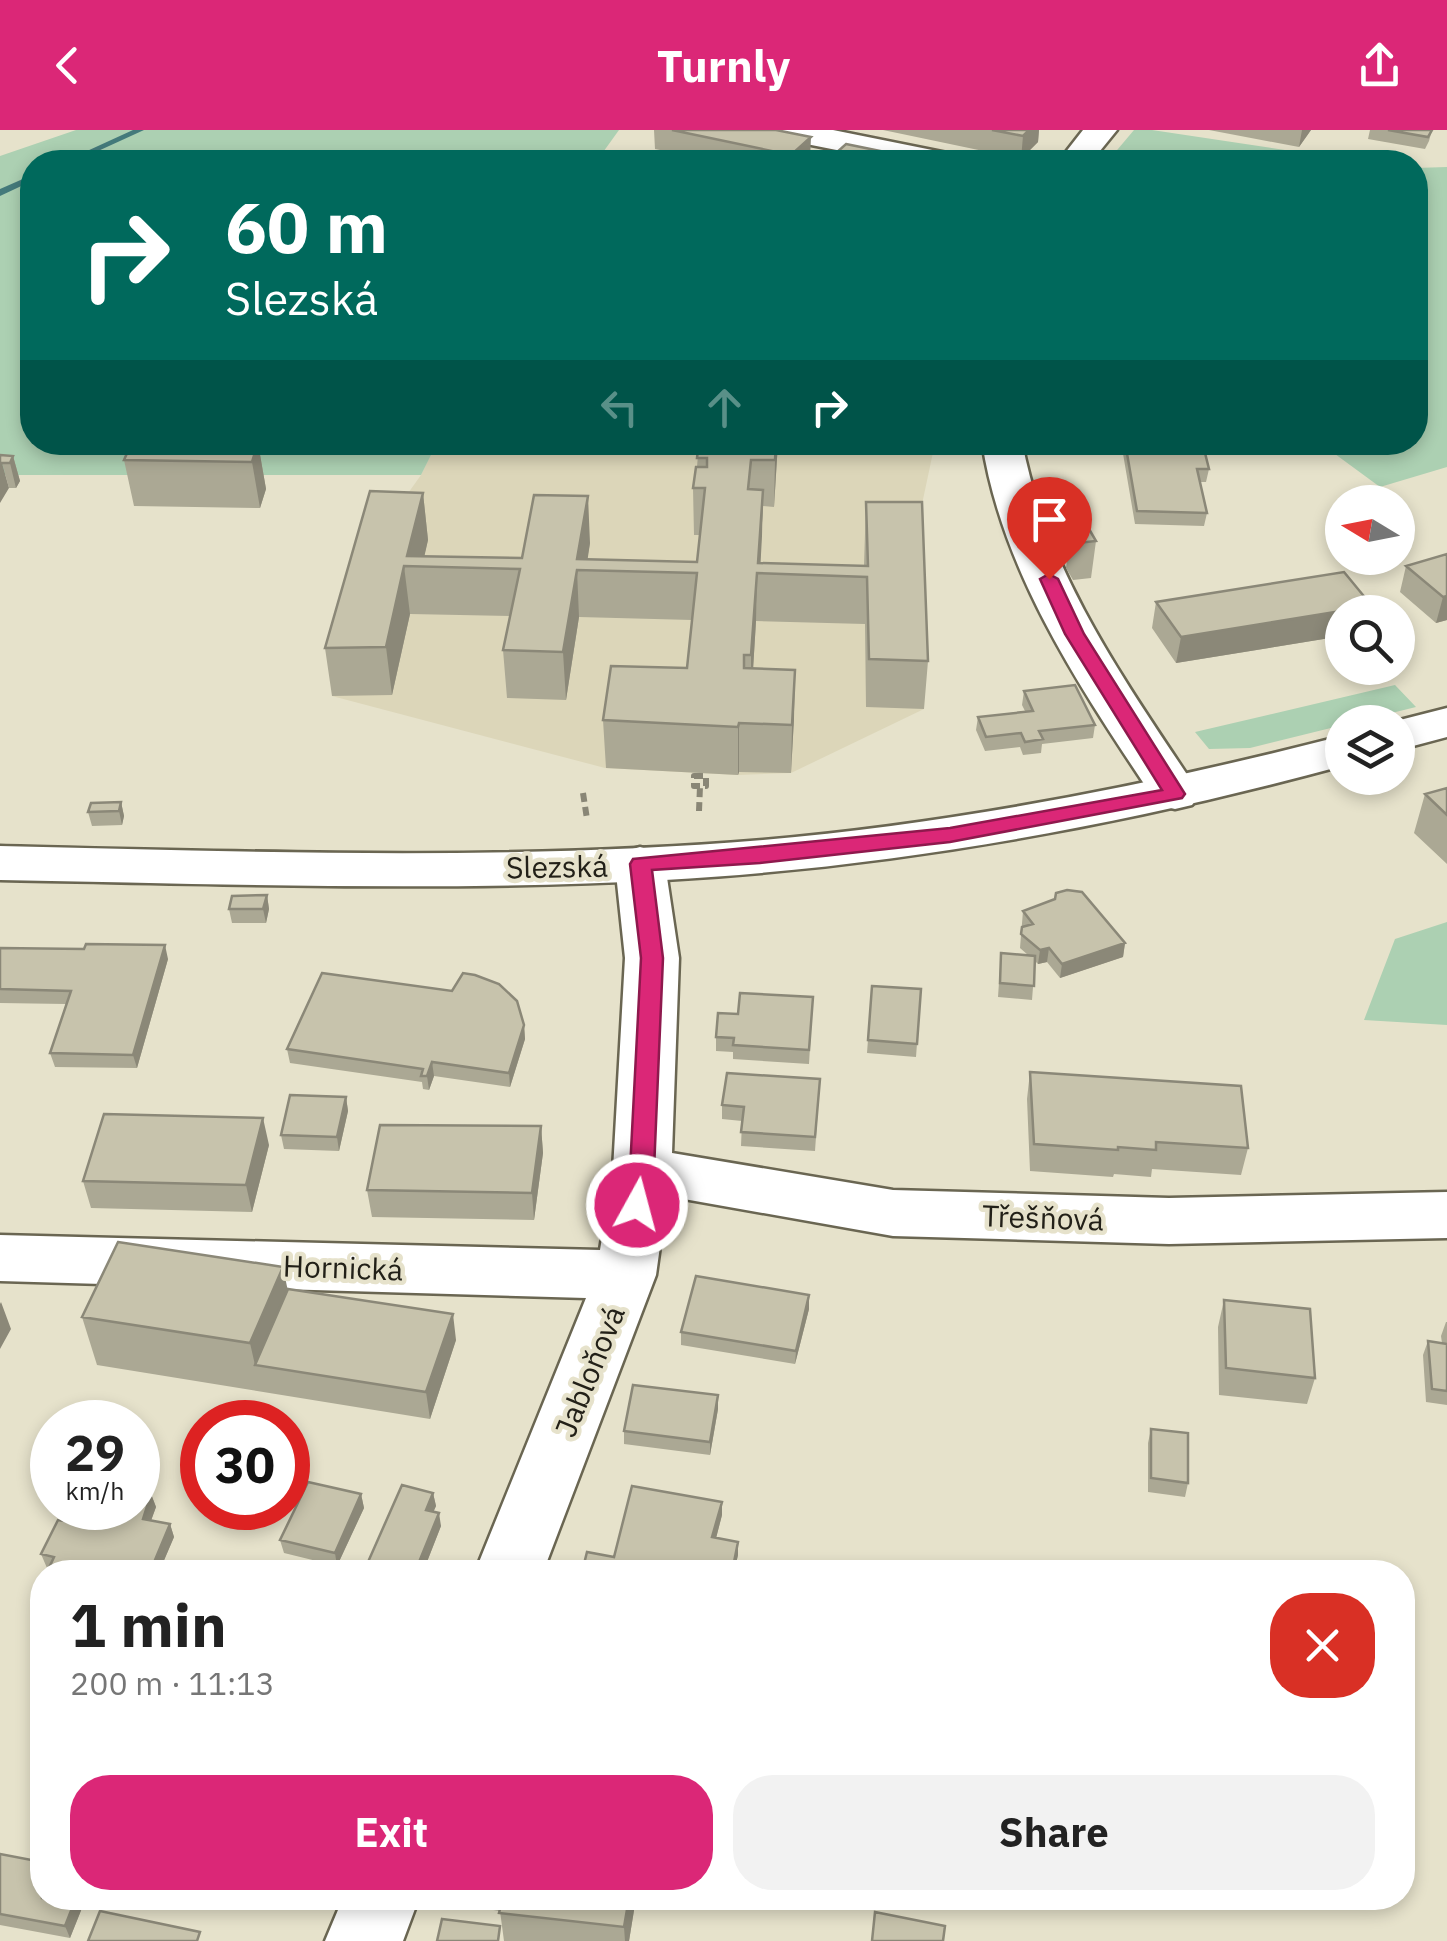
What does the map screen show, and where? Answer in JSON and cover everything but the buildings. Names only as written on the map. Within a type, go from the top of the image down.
[{"type":"street","points":[[782,130],[884,150]]},
{"type":"street","points":[[1084,150],[1101,130]]},
{"type":"street","points":[[1005,455],[1023,524],[1075,634],[1175,794]]},
{"type":"street","points":[[1415,731],[1447,722]]},
{"type":"street","name":"Slezská","points":[[0,864],[273,868],[640,864],[760,856],[950,835],[1175,794],[1325,755]]},
{"type":"street","name":"Jabloňová","points":[[514,1560],[626,1275],[642,1170],[652,958],[640,864]]},
{"type":"street","name":"Třešňová","points":[[642,1170],[893,1213],[1169,1221],[1447,1214]]},
{"type":"street","name":"Hornická","points":[[0,1258],[626,1275]]},
{"type":"street","points":[[364,1941],[376,1910]]},
{"type":"path","points":[[698,775],[694,776],[694,786],[700,786],[699,811]]},
{"type":"path","points":[[583,793],[587,819]]},
{"type":"shaded area","points":[[431,455],[932,455],[918,523],[924,709],[791,773],[738,775],[605,768],[332,696],[376,538]]},
{"type":"green space","points":[[76,130],[619,130],[605,150],[20,150],[20,455],[431,455],[421,475],[0,475],[0,156]]},
{"type":"green space","points":[[1134,130],[1152,130],[1285,150],[1117,150]]},
{"type":"green space","points":[[1447,167],[1447,467],[1377,485],[1336,455],[1428,455],[1428,168]]},
{"type":"green space","points":[[1395,685],[1414,705],[1325,705],[1325,729],[1250,748],[1209,749],[1195,732]]},
{"type":"green space","points":[[1447,922],[1447,1025],[1364,1020],[1395,939]]},
{"type":"waterway","points":[[95,150],[140,130]]},
{"type":"waterway","points":[[0,193],[20,184]]},
{"type":"route","points":[[637,1205],[652,958],[640,864],[760,856],[950,835],[1175,794],[1075,634],[1049,579]]}]
